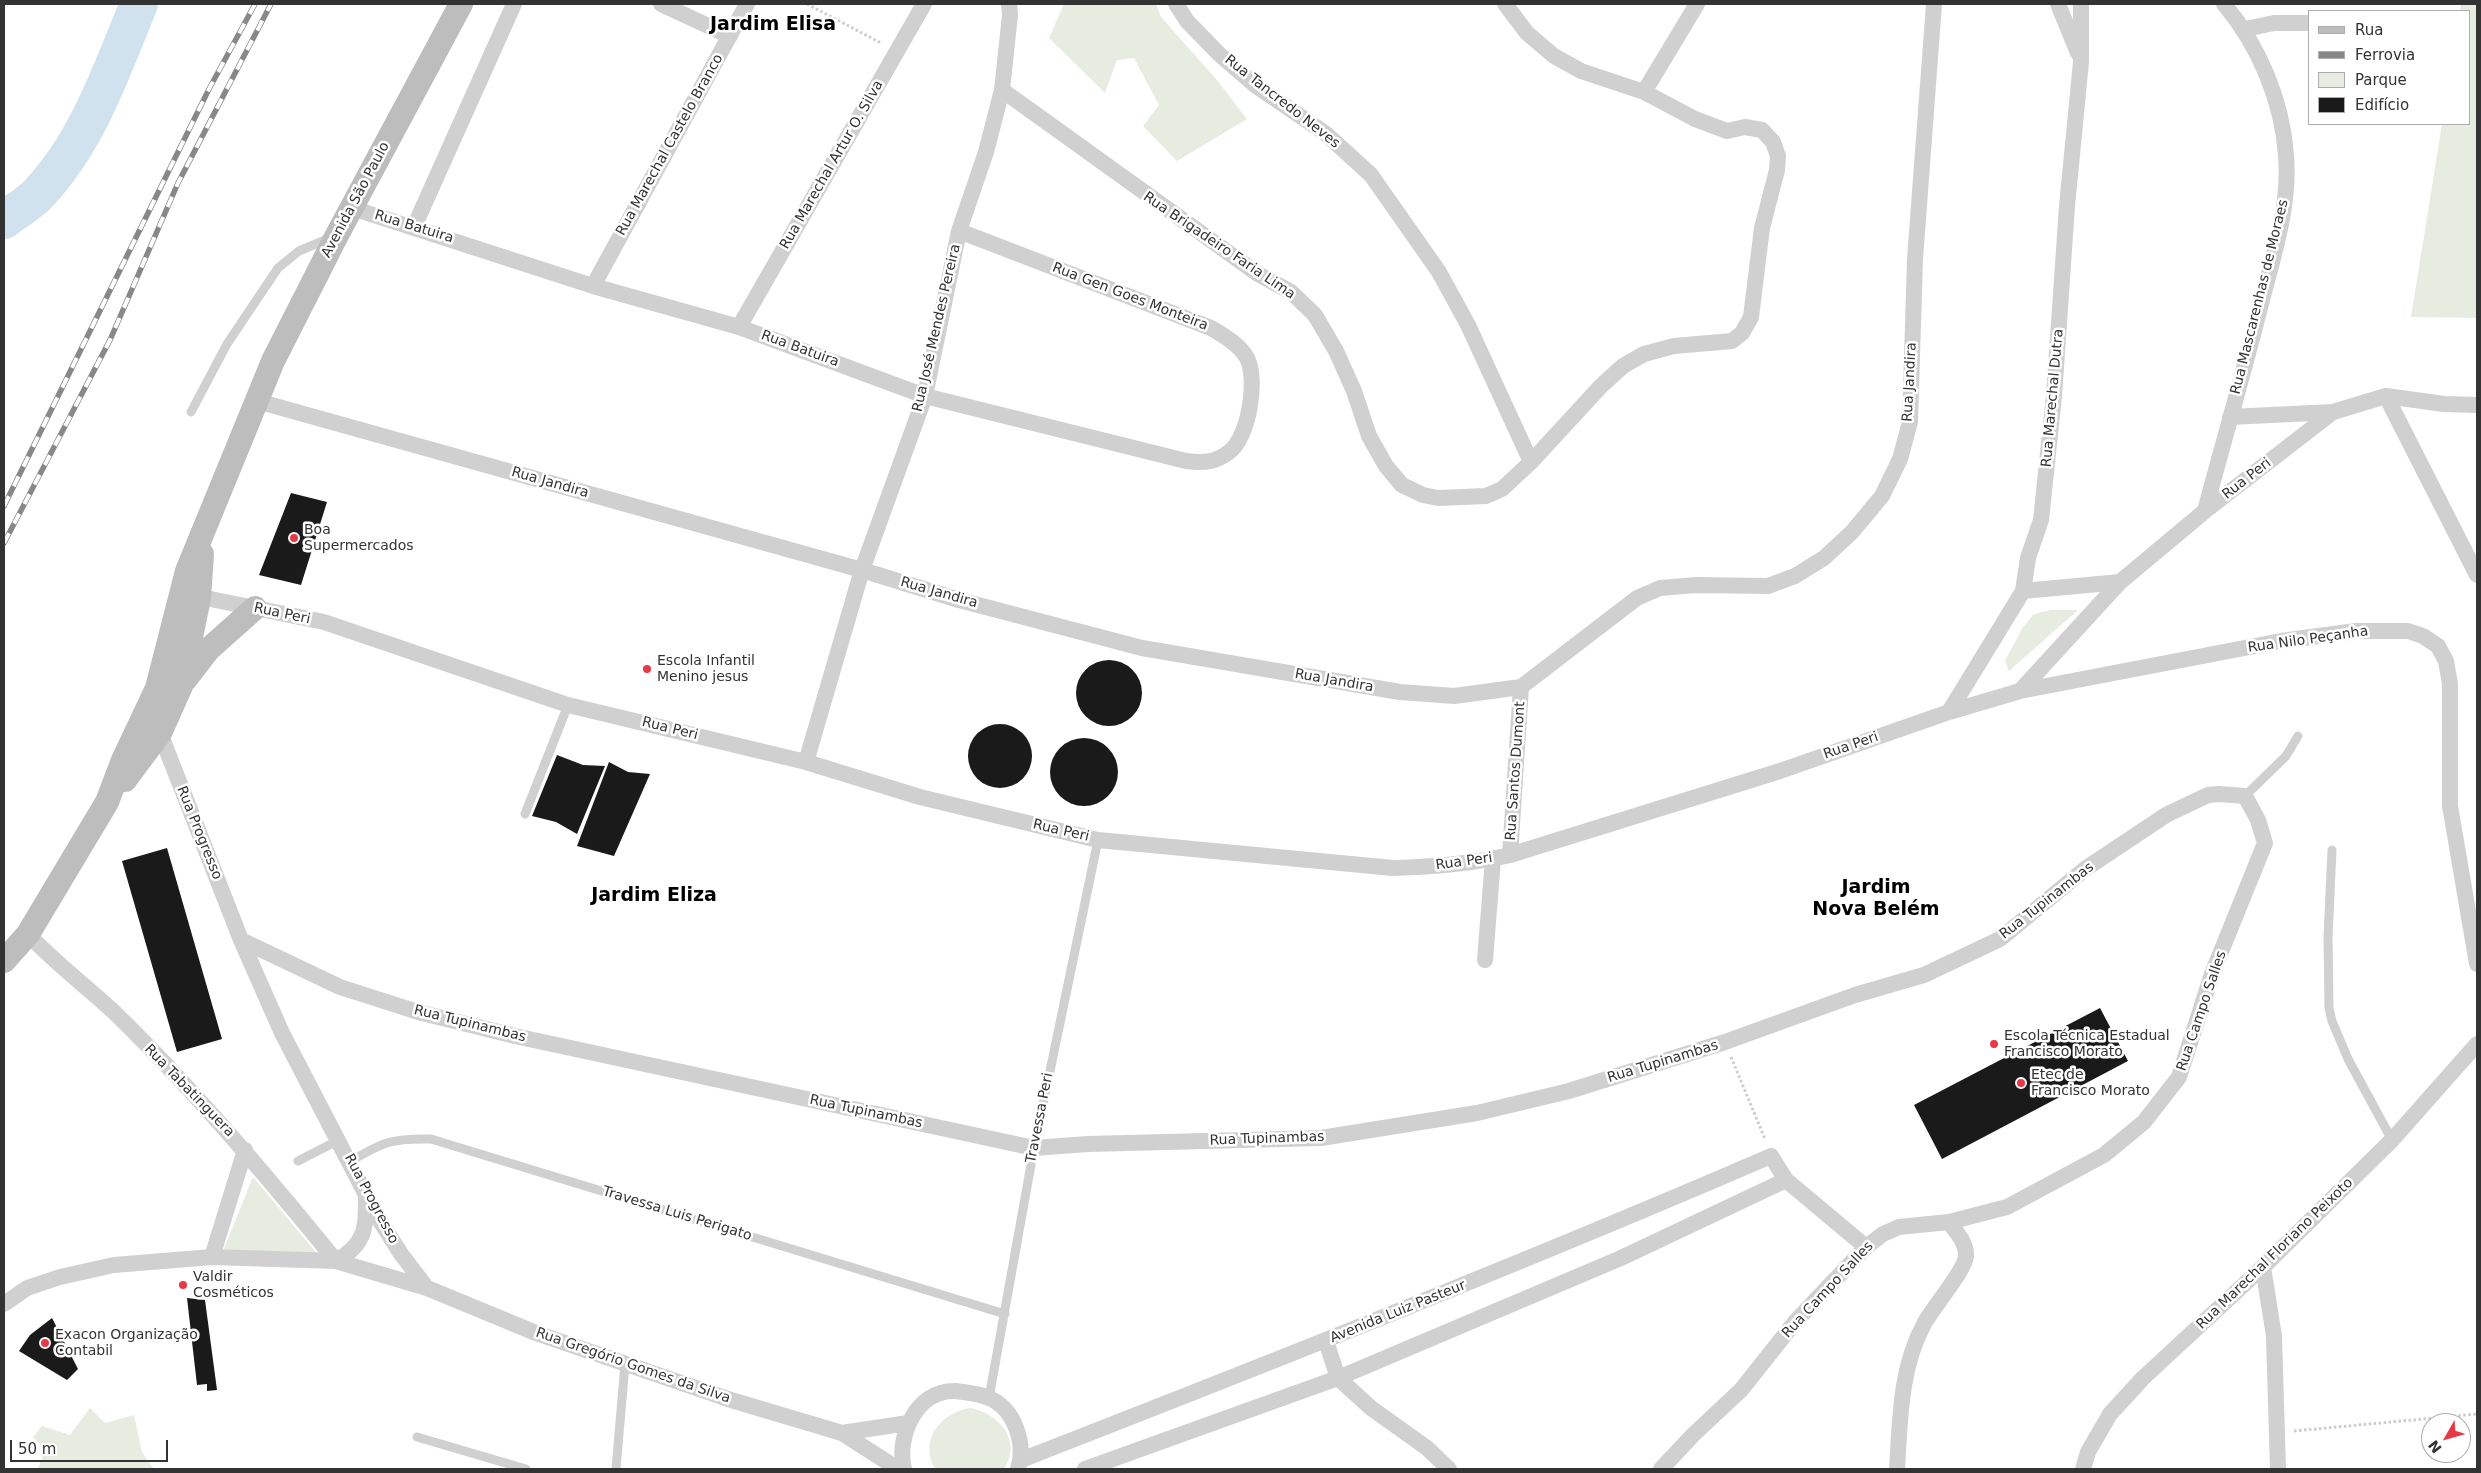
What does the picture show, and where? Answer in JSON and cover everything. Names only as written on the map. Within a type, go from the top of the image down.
[{"type":"main road","name":"Avenida São Paulo","points":[[190,595],[204,535],[273,362],[337,235],[461,4]]},
{"type":"main road","points":[[181,686],[190,595]]},
{"type":"main road","points":[[107,802],[123,760],[157,688],[190,595]]},
{"type":"main road","points":[[4,961],[107,802],[160,733],[181,686],[209,649],[255,608]]},
{"type":"street","points":[[414,227],[514,4]]},
{"type":"street","points":[[662,4],[730,36]]},
{"type":"street","name":"Rua Marechal Castelo Branco","points":[[593,286],[747,4]]},
{"type":"street","name":"Rua Marechal Artur O. Silva","points":[[739,327],[924,4]]},
{"type":"street","name":"Rua José Mendes Pereira","points":[[806,762],[862,570],[925,396],[959,231],[986,152],[1002,90],[1009,4]]},
{"type":"street","name":"Rua Tancredo Neves","points":[[1176,4],[1187,20],[1219,54],[1256,86],[1325,133],[1371,175],[1443,280],[1468,325],[1531,462]]},
{"type":"street","points":[[1505,4],[1527,33],[1554,56],[1582,71],[1644,92],[1697,4]]},
{"type":"street","name":"Rua Jandira","points":[[257,401],[862,570],[959,600],[1151,650],[1400,692],[1454,696],[1521,687],[1637,598],[1660,588],[1696,585],[1768,586],[1795,576],[1824,558],[1852,532],[1882,496],[1900,459],[1910,422],[1915,259],[1934,4]]},
{"type":"street","points":[[2058,4],[2081,62]]},
{"type":"street","name":"Rua Marechal Dutra","points":[[1949,712],[2024,591],[2028,558],[2041,520],[2047,471],[2081,62],[2080,4]]},
{"type":"street","name":"Rua Mascarenhas de Moraes","points":[[2205,511],[2270,268],[2287,188],[2286,155],[2280,117],[2270,81],[2245,29],[2224,4]]},
{"type":"street","points":[[2245,29],[2274,23],[2308,23]]},
{"type":"street","name":"Rua Brigadeiro Faria Lima","points":[[1002,90],[1251,269],[1291,292],[1315,316],[1336,351],[1347,375],[1369,436],[1386,466],[1402,485],[1424,496],[1438,498],[1486,496],[1502,489],[1531,462],[1601,386],[1623,366],[1651,352],[1674,346],[1732,341],[1742,332],[1751,317],[1762,228],[1777,170],[1778,156],[1773,142],[1762,130],[1745,127],[1727,131],[1695,119],[1644,92]]},
{"type":"street","name":"Rua Batuira","points":[[352,208],[593,286],[739,327],[925,396],[1186,461],[1203,463],[1215,461],[1231,451],[1242,435]]},
{"type":"street","name":"Rua Gen Goes Monteira","points":[[959,231],[1202,324],[1225,337],[1247,357],[1252,377],[1251,398],[1242,435]]},
{"type":"street","points":[[2386,396],[2444,404],[2477,405]]},
{"type":"street","points":[[2386,396],[2477,575]]},
{"type":"street","name":"Rua Peri","points":[[2020,691],[2120,582],[2205,511],[2333,412],[2386,396]]},
{"type":"street","points":[[2230,417],[2333,412]]},
{"type":"street","points":[[2024,591],[2120,582]]},
{"type":"street","name":"Rua Peri","points":[[190,595],[324,622],[568,705],[806,762],[920,797],[1098,840],[1393,868],[1442,867],[1493,859],[1780,771],[1949,712]]},
{"type":"street","name":"Rua Nilo Peçanha","points":[[1949,712],[2020,691],[2281,641],[2356,631],[2408,631],[2423,636],[2438,646],[2446,661],[2450,684],[2450,806],[2477,964]]},
{"type":"street","name":"Rua Santos Dumont","points":[[1510,854],[1521,687]]},
{"type":"street","name":"Rua Progresso","points":[[145,714],[160,733],[241,940],[282,1032],[366,1192],[401,1254],[427,1288]]},
{"type":"street","name":"Rua Tupinambas","points":[[241,940],[340,987],[418,1012],[515,1036],[1034,1148],[1088,1144],[1321,1138],[1477,1113],[1569,1091],[1725,1042],[1854,995],[1932,972],[2000,939],[2085,869],[2166,815],[2208,796],[2219,794],[2245,796]]},
{"type":"street","name":"Rua Campo Salles","points":[[1661,1469],[1694,1434],[1741,1390],[1795,1322],[1866,1247],[1883,1234],[1899,1228],[1949,1222],[2007,1207],[2104,1155],[2144,1122],[2179,1077],[2212,974],[2264,843],[2258,820],[2245,796]]},
{"type":"street","points":[[1485,960],[1493,859]]},
{"type":"street","name":"Rua Tabatinguera","points":[[18,939],[48,955],[114,1012],[244,1150],[336,1261]]},
{"type":"street","name":"Rua Marechal Floriano Peixoto","points":[[2083,1469],[2088,1452],[2110,1414],[2143,1378],[2263,1267],[2392,1140],[2477,1044]]},
{"type":"street","points":[[212,1256],[244,1150]]},
{"type":"street","points":[[1771,1156],[1786,1180],[1866,1247]]},
{"type":"street","name":"Avenida Luiz Pasteur","points":[[1019,1464],[1631,1217],[1771,1156]]},
{"type":"street","points":[[1085,1469],[1338,1378],[1621,1258],[1786,1180]]},
{"type":"street","points":[[336,1261],[354,1249],[363,1238],[366,1192]]},
{"type":"street","points":[[1897,1469],[1903,1392],[1909,1361],[1923,1324],[1960,1270],[1966,1257],[1964,1243],[1949,1222]]},
{"type":"street","points":[[4,1304],[27,1288],[60,1277],[114,1265],[212,1256],[336,1261],[427,1288]]},
{"type":"street","points":[[2263,1267],[2274,1336],[2278,1469]]},
{"type":"street","name":"Rua Gregório Gomes da Silva","points":[[427,1288],[536,1333],[731,1400],[842,1433],[898,1469]]},
{"type":"street","points":[[1326,1341],[1338,1378],[1371,1408],[1427,1448],[1449,1469]]},
{"type":"street","points":[[904,1469],[901,1452],[908,1423],[922,1405],[937,1396],[954,1391],[989,1398],[1004,1409],[1014,1424],[1020,1442],[1019,1464]]},
{"type":"street","name":"Rua Gregório Gomes da Silva","points":[[842,1433],[908,1423]]},
{"type":"lane","points":[[191,412],[227,344],[278,268],[299,251],[337,235]]},
{"type":"lane","points":[[524,814],[568,705]]},
{"type":"lane","points":[[2245,796],[2286,756],[2298,736]]},
{"type":"lane","name":"Travessa Peri","points":[[989,1398],[1034,1148],[1098,840]]},
{"type":"lane","points":[[2332,850],[2328,937],[2328,987],[2331,1014],[2348,1059],[2392,1140]]},
{"type":"lane","name":"Travessa Luis Perigato","points":[[350,1161],[382,1143],[408,1138],[431,1139],[1005,1314]]},
{"type":"lane","points":[[298,1161],[339,1140]]},
{"type":"lane","points":[[616,1469],[625,1364]]},
{"type":"lane","points":[[417,1437],[526,1469]]},
{"type":"path","points":[[807,4],[896,52]]},
{"type":"path","points":[[1725,1042],[1771,1156]]},
{"type":"path","points":[[2277,1433],[2477,1414]]},
{"type":"green space","points":[[1064,4],[1156,4],[1161,17],[1216,79],[1247,119],[1177,161],[1143,126],[1159,105],[1134,58],[1117,60],[1105,93],[1049,38]]},
{"type":"green space","points":[[2461,4],[2477,4],[2477,318],[2411,317],[2442,125],[2471,125],[2471,10],[2460,10]]},
{"type":"green space","points":[[2051,610],[2078,610],[2009,671],[2005,661],[2023,627],[2034,614]]},
{"type":"green space","points":[[253,1177],[319,1256],[223,1251]]},
{"type":"green space","points":[[90,1408],[105,1423],[134,1415],[142,1452],[154,1469],[38,1469],[45,1449],[33,1437],[42,1426],[70,1435]]},
{"type":"green space","points":[[970,1408],[990,1416],[1005,1430],[1011,1448],[1004,1469],[935,1469],[930,1448],[931,1438],[935,1430],[950,1416]]},
{"type":"building","name":"Boa Supermercados","points":[[291,493],[327,502],[301,585],[259,575]]},
{"type":"building","points":[[1109,660],[1122,663],[1132,670],[1139,680],[1142,693],[1139,706],[1132,716],[1122,723],[1109,726],[1096,723],[1086,716],[1079,706],[1076,693],[1079,680],[1086,670],[1096,663]]},
{"type":"building","points":[[994,724],[1006,724],[1023,733],[1030,744],[1032,756],[1030,768],[1023,779],[1006,788],[994,788],[982,783],[973,774],[968,762],[968,750],[973,738],[982,729]]},
{"type":"building","points":[[1084,738],[1097,741],[1108,748],[1115,759],[1118,772],[1115,785],[1108,796],[1097,803],[1084,806],[1071,803],[1060,796],[1053,785],[1050,772],[1053,759],[1060,748],[1071,741]]},
{"type":"building","points":[[557,755],[583,765],[605,766],[577,834],[556,822],[532,816]]},
{"type":"building","points":[[609,762],[628,772],[650,774],[614,856],[577,846]]},
{"type":"building","points":[[167,848],[222,1039],[177,1052],[122,861]]},
{"type":"building","name":"Etec de Francisco Morato","points":[[2100,1008],[2128,1061],[1942,1159],[1914,1105]]},
{"type":"building","points":[[187,1298],[205,1300],[217,1390],[207,1391],[207,1384],[197,1385]]},
{"type":"building","name":"Exacon Organização Contabil","points":[[52,1318],[78,1369],[67,1380],[19,1351],[30,1335]]},
{"type":"waterway","points":[[4,220],[36,196],[72,149],[98,103],[139,4]]},
{"type":"railway","points":[[4,506],[209,89],[255,4]]},
{"type":"railway","points":[[4,543],[110,340],[178,183],[271,4]]},
{"type":"place","name":"Boa Supermercados","points":[[294,538]]},
{"type":"place","name":"Escola Infantil Menino jesus","points":[[647,669]]},
{"type":"place","name":"Escola Técnica Estadual Francisco Morato","points":[[1994,1044]]},
{"type":"place","name":"Etec de Francisco Morato","points":[[2021,1083]]},
{"type":"place","name":"Valdir Cosméticos","points":[[183,1285]]},
{"type":"place","name":"Exacon Organização Contabil","points":[[45,1343]]},
{"type":"district","name":"Jardim Elisa","points":[[773,25]]},
{"type":"district","name":"Jardim Eliza","points":[[654,896]]},
{"type":"district","name":"Jardim Nova Belém","points":[[1876,899]]}]
